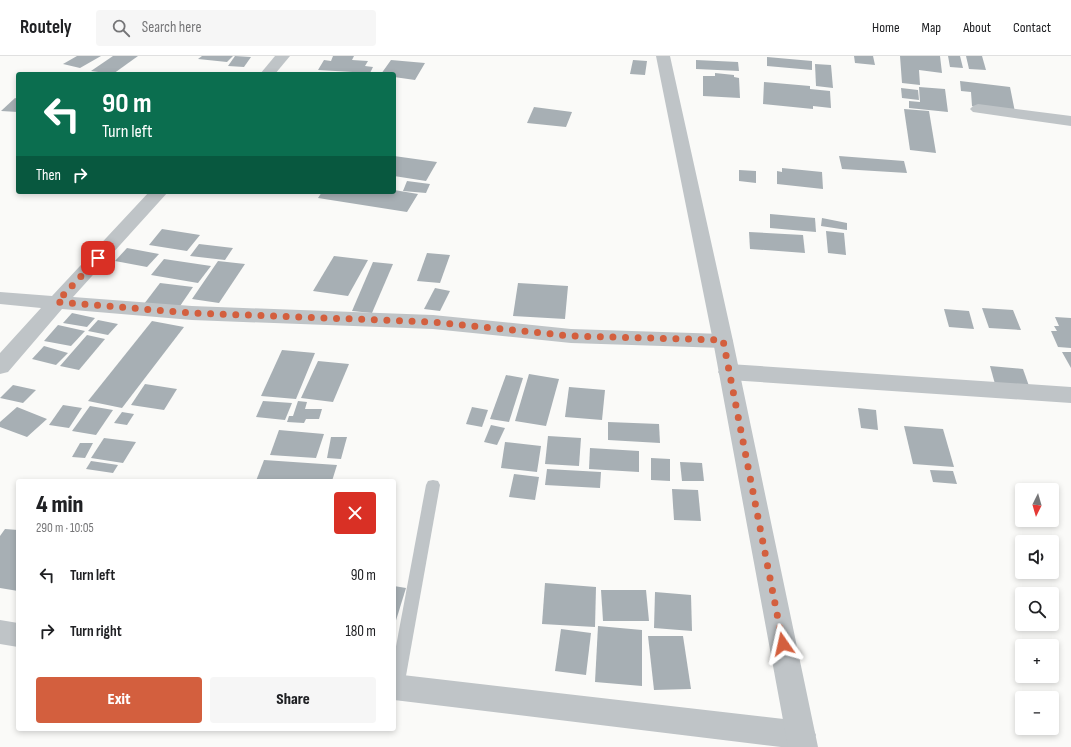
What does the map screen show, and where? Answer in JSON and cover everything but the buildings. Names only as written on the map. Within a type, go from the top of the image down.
[{"type":"street","points":[[269,72],[283,56]]},
{"type":"street","points":[[396,687],[802,741],[723,340],[663,56]]},
{"type":"street","points":[[978,109],[1071,121]]},
{"type":"street","points":[[0,367],[57,302],[157,194]]},
{"type":"street","points":[[0,298],[192,313],[433,322],[571,336],[723,340]]},
{"type":"street","points":[[729,372],[1071,395]]},
{"type":"street","points":[[0,632],[16,635]]},
{"type":"lane","points":[[396,682],[433,485]]},
{"type":"route","points":[[98,258],[57,302],[192,313],[433,322],[571,336],[723,340],[783,644]]}]
